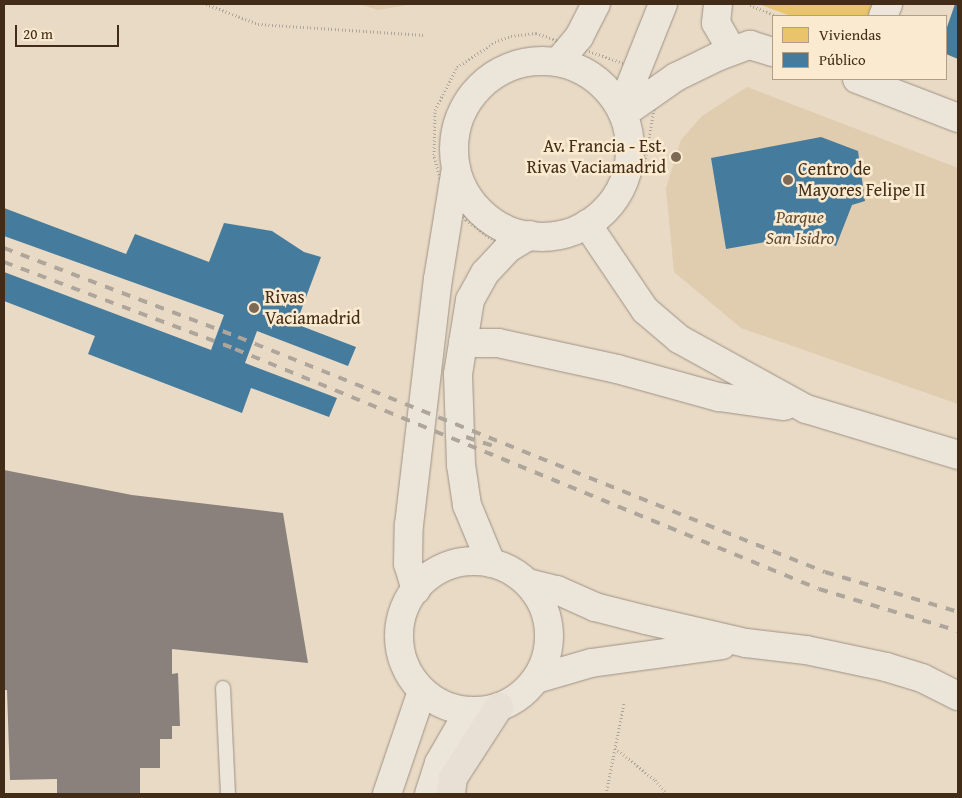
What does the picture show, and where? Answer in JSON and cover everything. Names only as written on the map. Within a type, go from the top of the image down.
[{"type":"highway","points":[[451,794],[453,778],[498,708]]},
{"type":"street","points":[[416,590],[408,564],[410,525],[438,279],[452,202],[456,168],[457,128],[469,100],[482,85],[513,66],[566,53],[596,4]]},
{"type":"street","points":[[622,112],[663,4]]},
{"type":"street","points":[[718,4],[716,23],[732,51]]},
{"type":"street","points":[[622,112],[676,78],[732,51],[750,46],[772,52]]},
{"type":"street","points":[[491,563],[467,505],[461,465],[458,374],[470,300],[485,272],[521,241],[590,228],[608,206],[628,169],[629,141],[622,112],[595,79],[566,53]]},
{"type":"street","points":[[860,80],[958,118]]},
{"type":"street","points":[[456,168],[466,192],[483,213],[521,241]]},
{"type":"street","points":[[590,228],[627,288],[661,324],[707,356],[806,409]]},
{"type":"street","points":[[463,343],[498,343],[617,369],[719,397],[806,409],[958,455]]},
{"type":"street","points":[[528,583],[542,605],[549,630],[547,656],[536,680],[519,696],[498,708],[469,711],[444,705],[422,690],[404,664],[399,641],[404,610],[416,590],[445,567],[472,561],[491,563],[506,568],[528,583],[556,590],[595,607],[746,643],[806,650],[886,667],[922,678],[958,696]]},
{"type":"street","points":[[536,680],[591,663],[746,643]]},
{"type":"street","points":[[387,794],[422,690]]},
{"type":"street","points":[[429,794],[439,763],[469,711]]},
{"type":"lane","points":[[223,688],[228,794]]},
{"type":"path","points":[[206,4],[258,24],[425,35]]},
{"type":"path","points":[[748,4],[774,15]]},
{"type":"path","points":[[536,33],[566,53],[637,70],[652,94],[650,138],[636,184],[624,207],[590,228],[579,240],[548,249],[479,231],[452,202],[436,162],[433,129],[440,97],[457,67],[495,42],[511,36],[536,33]]},
{"type":"path","points":[[606,794],[624,703]]},
{"type":"path","points":[[615,748],[655,780],[667,794]]},
{"type":"green space","points":[[359,4],[413,4],[378,10]]},
{"type":"green space","name":"Parque San Isidro","points":[[747,87],[958,168],[958,404],[741,328],[674,272],[666,188],[681,140],[702,116]]},
{"type":"building: Viviendas","points":[[759,4],[875,4],[870,15],[788,15]]},
{"type":"building: Público","points":[[955,4],[958,4],[958,59],[947,54],[947,27]]},
{"type":"building: Público","name":"Centro de Mayores Felipe II","points":[[821,137],[858,151],[865,201],[852,205],[836,246],[806,235],[726,249],[711,158]]},
{"type":"building: Público","name":"Rivas Vaciamadrid","points":[[4,208],[126,254],[135,234],[209,262],[224,223],[272,231],[304,252],[321,257],[296,324],[356,347],[348,366],[257,331],[245,363],[337,398],[329,417],[251,388],[242,413],[88,354],[95,336],[4,301],[4,272],[211,350],[224,315],[4,236]]},
{"type":"building: Industria","points":[[4,470],[132,495],[283,513],[308,663],[172,649],[172,674],[178,673],[180,726],[172,726],[172,739],[160,739],[160,768],[140,768],[140,794],[57,794],[57,779],[10,780],[7,690],[4,690]]},
{"type":"railway","points":[[4,248],[238,337],[825,572],[958,612]]},
{"type":"railway","points":[[4,262],[235,349],[819,589],[958,631]]},
{"type":"railway","points":[[466,437],[499,448]]},
{"type":"place","name":"Av. Francia - Est. Rivas Vaciamadrid","points":[[676,157]]},
{"type":"place","name":"Centro de Mayores Felipe II","points":[[788,180]]},
{"type":"place","name":"Rivas Vaciamadrid","points":[[254,308]]}]
